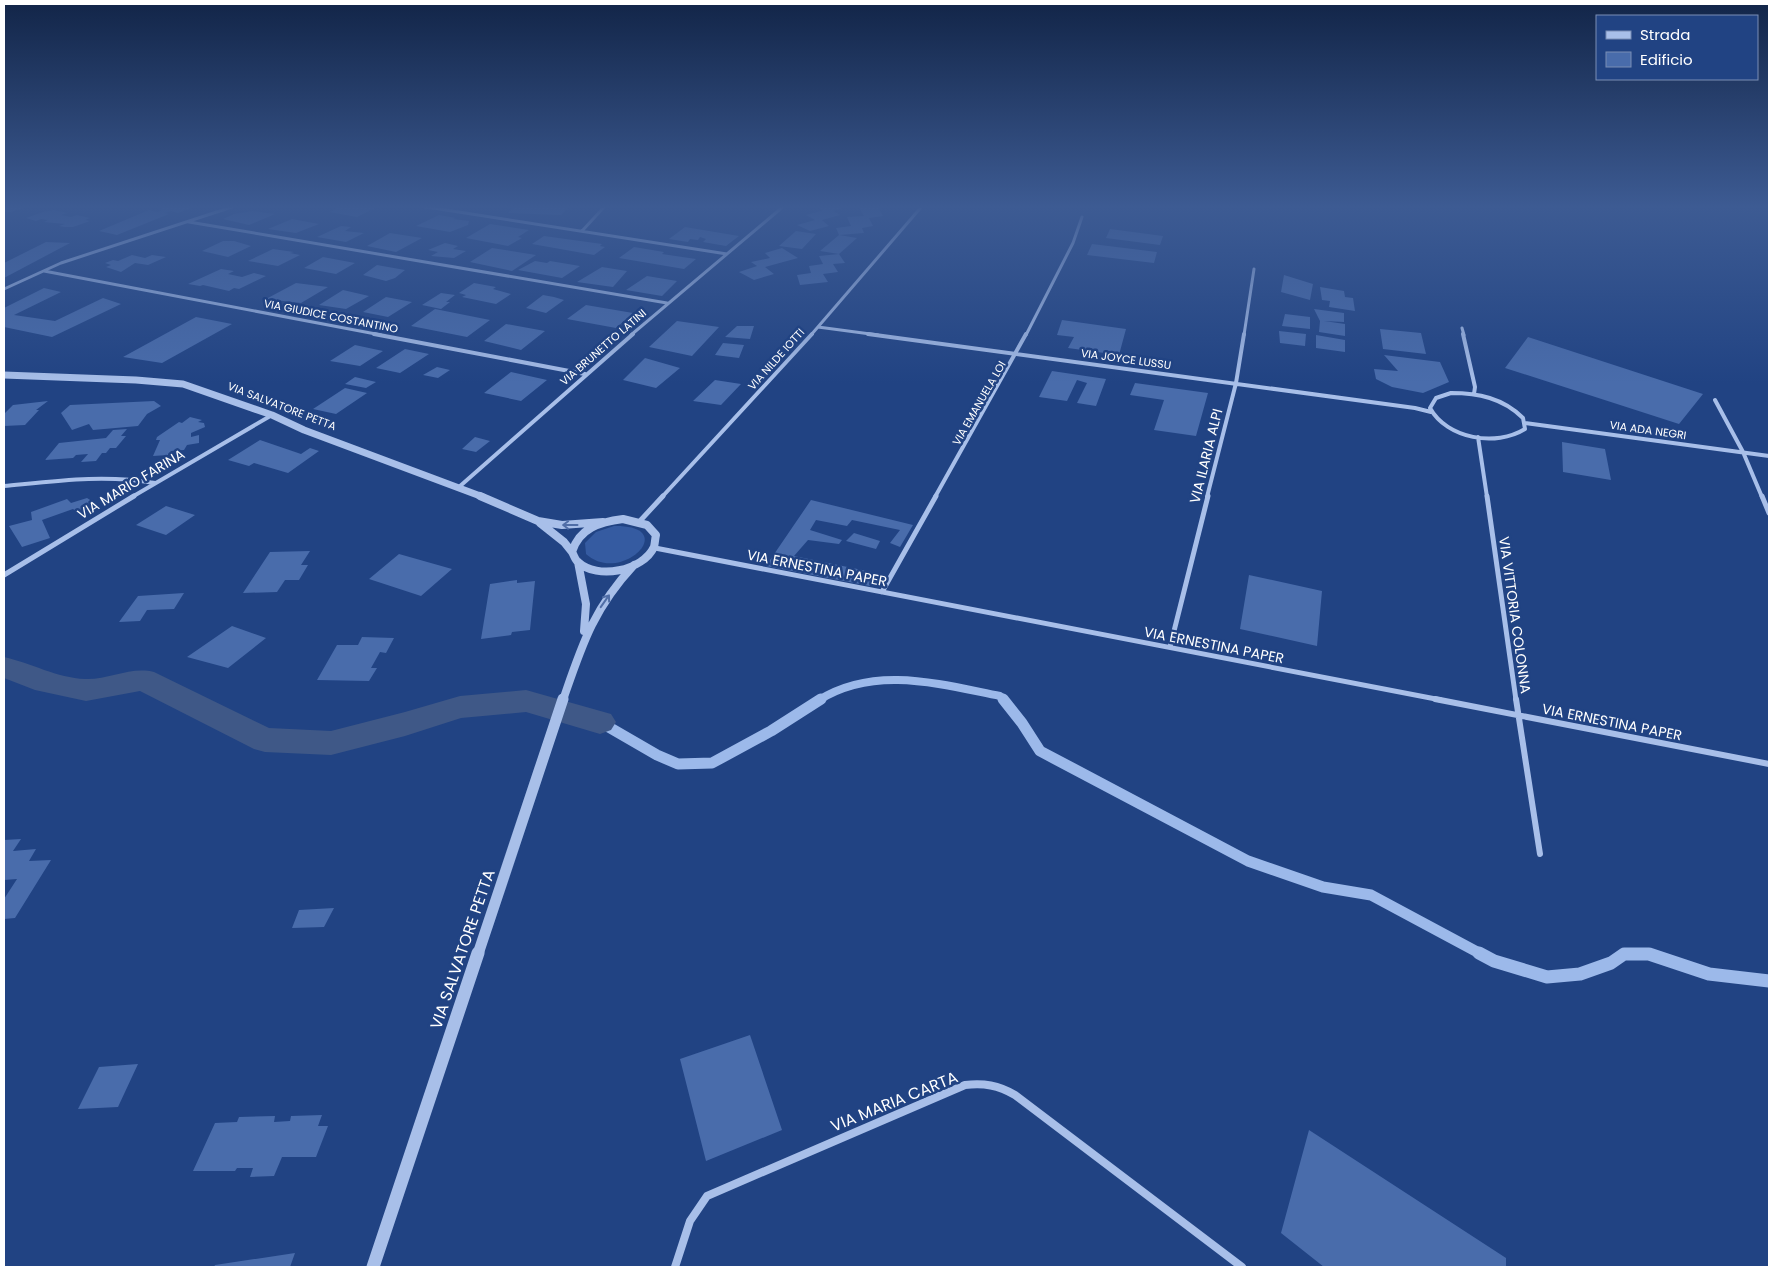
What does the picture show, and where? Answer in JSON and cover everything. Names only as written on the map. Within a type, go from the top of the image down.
[{"type":"street","points":[[4,289],[58,264]]},
{"type":"street","points":[[439,264],[667,303]]},
{"type":"street","name":"VIA BRUNETTO LATINI","points":[[460,487],[585,374],[714,264]]},
{"type":"street","name":"VIA NILDE IOTTI","points":[[639,522],[818,327],[872,264]]},
{"type":"street","name":"VIA EMANUELA LOI","points":[[882,592],[1017,353],[1062,264]]},
{"type":"street","name":"VIA ILARIA ALPI","points":[[1170,647],[1236,383],[1254,269]]},
{"type":"street","name":"VIA GIUDICE COSTANTINO","points":[[44,271],[585,374]]},
{"type":"street","name":"VIA JOYCE LUSSU","points":[[818,327],[1236,383],[1415,408],[1431,412]]},
{"type":"street","points":[[1462,328],[1475,387],[1474,394]]},
{"type":"street","name":"VIA SALVATORE PETTA","points":[[4,376],[136,380],[183,384],[272,415],[304,430],[460,487],[538,521],[562,525],[603,522]]},
{"type":"street","points":[[1474,394],[1504,403],[1518,413],[1525,423],[1524,429],[1514,436],[1505,439],[1478,437],[1448,427],[1435,418],[1431,412],[1432,401],[1441,395],[1474,394]]},
{"type":"street","points":[[1715,400],[1743,452],[1769,513]]},
{"type":"street","name":"VIA MARIO FARINA","points":[[4,575],[155,483],[272,415]]},
{"type":"street","name":"VIA ADA NEGRI","points":[[1525,423],[1769,456]]},
{"type":"street","name":"VIA VITTORIA COLONNA","points":[[1478,437],[1540,854]]},
{"type":"street","points":[[4,486],[118,478],[155,483]]},
{"type":"street","points":[[623,519],[639,522],[652,529],[656,535],[655,548],[646,558],[634,565],[619,570],[606,571],[588,568],[578,562],[572,552],[574,543],[580,534],[603,522],[623,519]]},
{"type":"street","name":"VIA SALVATORE PETTA","points":[[538,521],[564,542],[572,552]]},
{"type":"street","name":"VIA ERNESTINA PAPER","points":[[655,548],[1769,764]]},
{"type":"street","name":"VIA SALVATORE PETTA","points":[[578,562],[586,604],[583,641]]},
{"type":"street","name":"VIA SALVATORE PETTA","points":[[372,1267],[583,641],[594,615],[634,565]]},
{"type":"street","name":"VIA MARIA CARTA","points":[[675,1267],[694,1209],[707,1196],[965,1085],[982,1083],[999,1085],[1014,1095],[1242,1267]]},
{"type":"shaded area","points":[[614,526],[634,528],[643,534],[644,543],[639,552],[628,559],[615,563],[600,562],[586,554],[585,543],[596,532]]},
{"type":"building","points":[[4,264],[30,264],[4,278]]},
{"type":"building","points":[[109,264],[133,264],[121,272],[106,267],[111,265]]},
{"type":"building","points":[[310,264],[353,264],[336,274],[304,268]]},
{"type":"building","points":[[481,264],[522,264],[512,271]]},
{"type":"building","points":[[529,264],[580,266],[562,278],[518,270]]},
{"type":"building","points":[[656,264],[690,264],[684,269]]},
{"type":"building","points":[[754,264],[775,264],[765,267],[774,274],[754,280],[739,272],[757,266]]},
{"type":"building","points":[[833,264],[838,272],[823,274],[828,282],[800,285],[797,275],[811,273],[809,266]]},
{"type":"building","points":[[377,265],[405,270],[395,278],[386,281],[363,275]]},
{"type":"building","points":[[602,267],[627,271],[613,287],[577,282]]},
{"type":"building","points":[[221,269],[234,271],[228,274],[242,277],[254,273],[266,276],[239,289],[234,288],[229,291],[203,285],[188,284]]},
{"type":"building","points":[[1284,275],[1313,284],[1310,300],[1281,292]]},
{"type":"building","points":[[647,276],[677,281],[662,296],[626,290]]},
{"type":"building","points":[[296,283],[328,287],[301,303],[266,299]]},
{"type":"building","points":[[474,283],[496,287],[493,289],[511,294],[496,304],[462,297],[466,295],[459,293]]},
{"type":"building","points":[[1320,287],[1344,291],[1345,297],[1353,298],[1355,311],[1329,307],[1330,301],[1322,300]]},
{"type":"building","points":[[44,288],[61,292],[14,315],[55,321],[103,298],[121,304],[52,337],[4,327],[4,308]]},
{"type":"building","points":[[343,290],[369,296],[346,309],[319,305]]},
{"type":"building","points":[[441,293],[455,295],[441,309],[422,305]]},
{"type":"building","points":[[543,295],[564,300],[546,313],[526,308]]},
{"type":"building","points":[[386,297],[412,302],[388,317],[363,312]]},
{"type":"building","points":[[586,305],[633,313],[616,328],[567,319]]},
{"type":"building","points":[[435,309],[490,320],[467,337],[411,326]]},
{"type":"building","points":[[1314,309],[1344,313],[1344,322],[1324,321],[1345,324],[1345,336],[1319,332],[1320,321]]},
{"type":"building","points":[[1285,314],[1310,317],[1310,329],[1282,326]]},
{"type":"building","points":[[196,317],[232,324],[162,363],[123,357]]},
{"type":"building","points":[[1062,320],[1126,329],[1119,355],[1068,348],[1074,337],[1057,335]]},
{"type":"building","points":[[677,321],[719,327],[692,356],[649,347]]},
{"type":"building","points":[[506,324],[545,331],[521,350],[484,341]]},
{"type":"building","points":[[737,326],[754,326],[750,339],[725,337]]},
{"type":"building","points":[[1380,329],[1421,333],[1426,354],[1383,349]]},
{"type":"building","points":[[1279,331],[1306,334],[1305,346],[1280,343]]},
{"type":"building","points":[[1316,335],[1345,340],[1345,352],[1316,348]]},
{"type":"building","points":[[1528,337],[1703,394],[1679,424],[1505,368]]},
{"type":"building","points":[[723,343],[744,345],[739,358],[715,355]]},
{"type":"building","points":[[355,345],[383,351],[360,366],[330,361]]},
{"type":"building","points":[[405,349],[429,354],[400,373],[376,368]]},
{"type":"building","points":[[1384,355],[1440,362],[1449,382],[1423,393],[1392,387],[1376,379],[1374,369],[1398,371]]},
{"type":"building","points":[[645,358],[680,368],[656,388],[623,380]]},
{"type":"building","points":[[437,367],[450,370],[438,378],[423,375]]},
{"type":"building","points":[[1052,371],[1106,379],[1096,406],[1077,403],[1087,383],[1077,380],[1067,401],[1039,397]]},
{"type":"building","points":[[511,372],[547,380],[521,401],[484,393]]},
{"type":"building","points":[[355,377],[376,382],[366,388],[345,384]]},
{"type":"building","points":[[715,380],[741,384],[721,405],[693,401]]},
{"type":"building","points":[[1135,383],[1208,393],[1196,436],[1154,430],[1164,400],[1130,395]]},
{"type":"building","points":[[345,388],[367,393],[336,414],[313,409]]},
{"type":"building","points":[[48,401],[36,410],[39,410],[25,425],[4,426],[4,414],[13,405]]},
{"type":"building","points":[[154,401],[161,406],[147,414],[138,426],[93,430],[89,424],[72,430],[61,413],[70,405]]},
{"type":"building","points":[[190,417],[202,420],[198,422],[204,423],[205,427],[191,433],[191,437],[199,435],[199,443],[187,445],[184,450],[171,451],[168,455],[153,456],[160,440],[156,440],[157,437]]},
{"type":"building","points":[[127,429],[121,436],[126,436],[116,448],[110,448],[106,453],[102,453],[96,461],[81,462],[88,454],[76,455],[73,458],[45,460],[59,443],[106,438],[113,430]]},
{"type":"building","points":[[475,437],[490,441],[476,452],[462,449]]},
{"type":"building","points":[[260,440],[301,454],[310,448],[319,451],[288,473],[254,463],[249,466],[228,460]]},
{"type":"building","points":[[1562,442],[1605,449],[1611,480],[1563,472]]},
{"type":"building","points":[[87,498],[101,507],[82,516],[73,509],[42,520],[50,538],[22,547],[9,526],[32,520],[31,512],[67,499],[71,503]]},
{"type":"building","points":[[811,500],[913,525],[900,547],[890,543],[900,530],[852,520],[847,526],[816,520],[810,530],[842,540],[839,544],[808,540],[794,556],[872,572],[870,586],[766,566]]},
{"type":"building","points":[[166,506],[195,515],[166,535],[136,525]]},
{"type":"building","points":[[854,533],[880,541],[876,549],[846,541]]},
{"type":"building","points":[[310,551],[301,565],[308,565],[299,580],[285,580],[277,592],[243,593],[270,552]]},
{"type":"building","points":[[399,554],[452,569],[421,596],[369,579]]},
{"type":"building","points":[[1249,575],[1322,591],[1317,646],[1240,629]]},
{"type":"building","points":[[517,580],[517,583],[535,581],[530,630],[481,639],[490,584]]},
{"type":"building","points":[[184,593],[174,609],[147,610],[140,621],[119,622],[138,596]]},
{"type":"building","points":[[232,626],[266,638],[228,668],[187,657]]},
{"type":"building","points":[[362,637],[394,638],[386,653],[380,652],[371,668],[377,668],[369,681],[317,680],[337,645],[358,645]]},
{"type":"building","points":[[21,839],[13,851],[36,849],[29,861],[51,860],[15,918],[4,919],[4,899],[17,879],[4,880],[4,840]]},
{"type":"building","points":[[334,908],[324,927],[292,928],[299,910]]},
{"type":"building","points":[[750,1035],[782,1130],[706,1161],[680,1059]]},
{"type":"building","points":[[138,1064],[118,1107],[78,1109],[99,1067]]},
{"type":"building","points":[[322,1115],[318,1126],[328,1126],[316,1157],[282,1157],[274,1176],[250,1177],[253,1168],[237,1168],[235,1171],[193,1171],[215,1123],[237,1122],[239,1117],[275,1116],[274,1122],[290,1121],[291,1116]]},
{"type":"building","points":[[1309,1130],[1506,1258],[1506,1267],[1324,1267],[1281,1233]]},
{"type":"building","points":[[295,1253],[290,1267],[214,1267],[215,1265]]},
{"type":"waterway","points":[[4,667],[35,679],[86,690],[143,680],[265,740],[331,743],[405,724],[460,707],[526,701],[600,722]]},
{"type":"waterway","points":[[819,700],[840,689],[862,683],[885,680],[931,683],[1000,696],[1003,699]]},
{"type":"waterway","points":[[600,722],[657,755],[678,764],[712,763],[771,731],[821,699]]},
{"type":"waterway","points":[[1003,699],[1022,723],[1040,751],[1248,861],[1323,887],[1371,895],[1481,954]]},
{"type":"waterway","points":[[1479,953],[1494,961],[1547,977],[1580,974],[1611,963],[1624,954],[1649,954]]},
{"type":"waterway","points":[[1649,954],[1709,974],[1769,981]]}]
